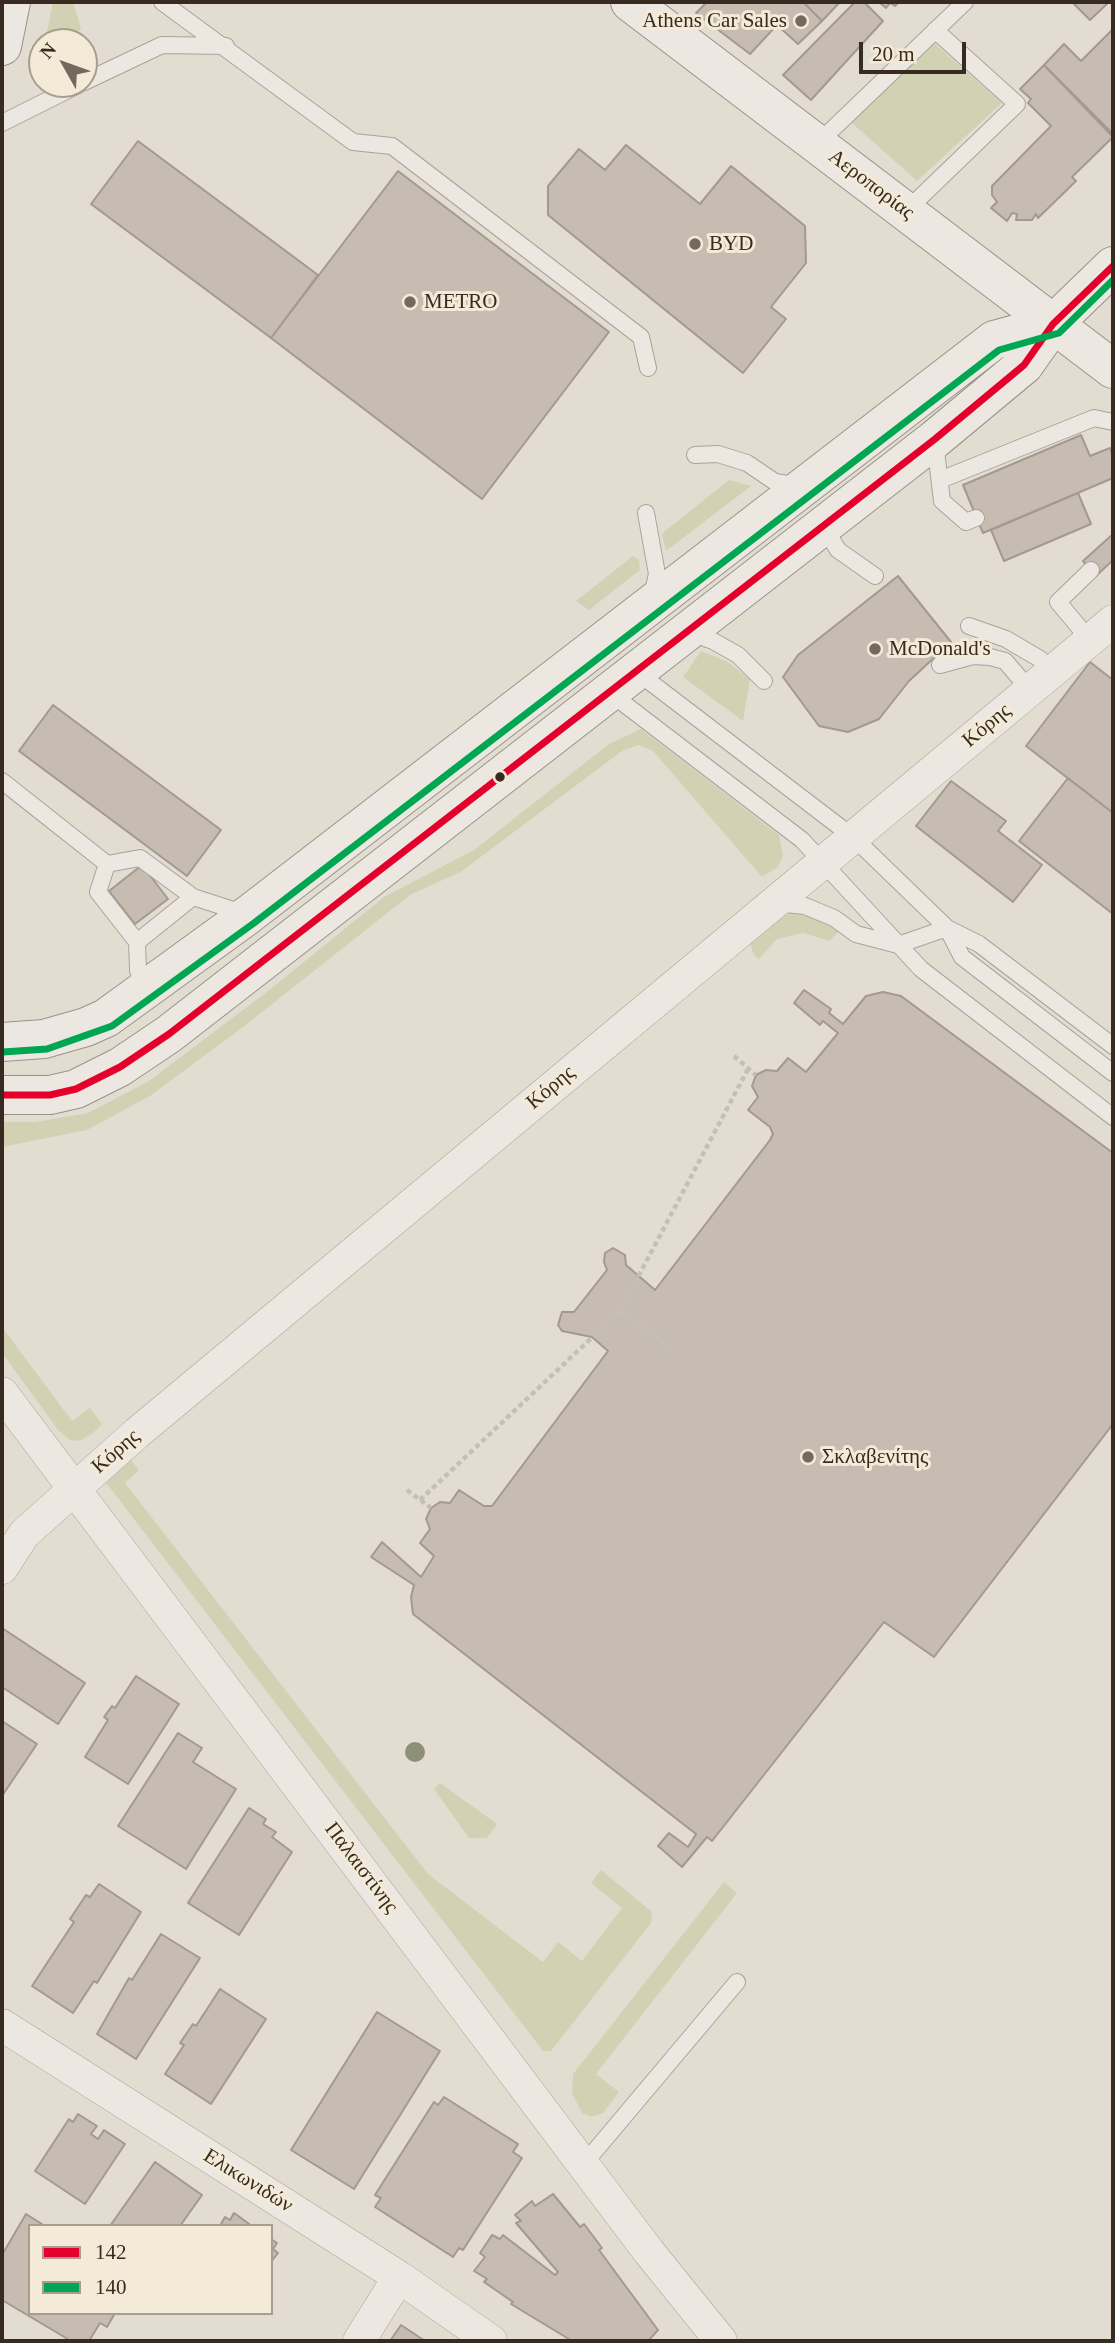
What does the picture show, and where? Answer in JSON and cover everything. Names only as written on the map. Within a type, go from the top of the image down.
[{"type":"main road","points":[[2,46],[11,2]]},
{"type":"main road","name":"Αεροπορίας","points":[[630,2],[1113,369]]},
{"type":"main road","points":[[2,1095],[50,1096],[76,1089],[120,1067],[169,1034],[935,439],[1024,365],[1053,324],[1113,266]]},
{"type":"main road","points":[[2,1042],[44,1039],[86,1027],[144,991],[248,915],[994,340],[1053,324]]},
{"type":"street","name":"Κόρης","points":[[2,1568],[24,1534],[73,1489],[1113,621]]},
{"type":"street","name":"Παλαιστίνης","points":[[2,1393],[583,2165],[721,2341]]},
{"type":"street","name":"Ελικωνιδών","points":[[2,2025],[399,2277],[491,2341]]},
{"type":"street","points":[[359,2341],[399,2277]]},
{"type":"lane","points":[[162,2],[226,46],[353,142],[392,146],[641,337],[648,368]]},
{"type":"lane","points":[[817,144],[964,2]]},
{"type":"lane","points":[[906,211],[1017,104],[936,30]]},
{"type":"lane","points":[[98,75],[162,45],[226,46]]},
{"type":"lane","points":[[2,124],[53,98]]},
{"type":"lane","points":[[940,480],[1094,418],[1113,422]]},
{"type":"lane","points":[[935,439],[942,501],[966,522],[976,518]]},
{"type":"lane","points":[[695,455],[718,454],[747,463],[775,481],[788,484],[820,474]]},
{"type":"lane","points":[[645,609],[657,574],[646,513]]},
{"type":"lane","points":[[824,527],[838,551],[875,576]]},
{"type":"lane","points":[[1087,643],[1079,627],[1058,602],[1091,570]]},
{"type":"lane","points":[[968,626],[1006,639],[1040,659],[1040,682]]},
{"type":"lane","points":[[688,632],[713,641],[738,655],[764,681]]},
{"type":"lane","points":[[940,665],[973,656],[990,657],[1005,661],[1040,682]]},
{"type":"lane","points":[[624,682],[853,837],[947,928],[979,944],[1113,1046]]},
{"type":"lane","points":[[624,682],[802,841],[820,864],[921,970],[1113,1116]]},
{"type":"lane","points":[[2,781],[107,864],[139,858],[193,897],[248,915]]},
{"type":"lane","points":[[107,864],[98,892],[137,942],[138,970],[144,991]]},
{"type":"lane","points":[[137,942],[193,897]]},
{"type":"lane","points":[[773,903],[805,906],[834,918],[856,934],[898,945],[947,928]]},
{"type":"lane","points":[[947,928],[962,957],[1113,1073]]},
{"type":"lane","points":[[583,2165],[737,1982]]},
{"type":"path","points":[[734,1056],[756,1075]]},
{"type":"path","points":[[420,1500],[620,1311],[748,1069]]},
{"type":"path","points":[[620,1311],[676,1353]]},
{"type":"path","points":[[407,1490],[431,1508]]},
{"type":"green space","points":[[53,2],[73,2],[81,28],[48,28]]},
{"type":"green space","points":[[933,42],[1002,103],[917,181],[851,122]]},
{"type":"green space","points":[[729,480],[751,486],[666,551],[662,535],[665,531]]},
{"type":"green space","points":[[633,556],[639,560],[640,570],[589,610],[576,601]]},
{"type":"green space","points":[[701,651],[728,662],[750,679],[743,721],[683,677]]},
{"type":"green space","points":[[641,729],[779,835],[783,855],[778,867],[762,877],[653,751],[638,745],[622,751],[462,871],[410,895],[247,1024],[150,1096],[87,1130],[2,1147],[2,1122],[35,1122],[88,1113],[149,1081],[268,991],[384,897],[474,850],[609,744]]},
{"type":"green space","points":[[790,914],[811,916],[842,927],[830,941],[803,933],[777,939],[759,959],[754,955],[747,935],[766,919]]},
{"type":"green space","points":[[2,1327],[72,1421],[90,1408],[102,1424],[92,1434],[79,1441],[70,1440],[59,1431],[2,1353]]},
{"type":"green space","points":[[128,1456],[139,1470],[125,1483],[428,1874],[543,1962],[558,1942],[582,1961],[622,1908],[591,1883],[601,1870],[652,1912],[651,1923],[551,2051],[543,2051],[107,1484],[102,1473]]},
{"type":"green space","points":[[440,1783],[497,1824],[487,1838],[469,1838],[434,1789]]},
{"type":"green space","points":[[724,1882],[737,1893],[596,2074],[619,2092],[603,2113],[592,2117],[582,2113],[572,2093],[573,2074]]},
{"type":"building","points":[[707,2],[803,2],[822,21],[798,44],[777,25],[750,54],[696,13]]},
{"type":"building","points":[[803,2],[840,2],[822,21]]},
{"type":"building","points":[[855,2],[864,2],[883,21],[811,100],[783,75]]},
{"type":"building","points":[[879,2],[899,2],[895,6],[890,3],[886,8]]},
{"type":"building","points":[[1072,2],[1109,2],[1090,20]]},
{"type":"building","points":[[1113,29],[1113,134],[1044,65],[1064,44],[1081,61]]},
{"type":"building","points":[[1044,65],[1113,137],[1072,177],[1076,181],[1038,218],[1036,214],[1032,220],[1016,220],[1017,214],[1012,213],[1007,221],[991,208],[997,202],[992,195],[992,186],[1051,126],[1028,103],[1031,99],[1020,89]]},
{"type":"building","points":[[138,141],[318,275],[271,338],[91,204]]},
{"type":"building","name":"BYD","points":[[626,145],[700,204],[731,166],[805,226],[806,263],[771,307],[786,319],[743,373],[548,215],[548,186],[579,149],[605,170]]},
{"type":"building","points":[[398,171],[609,332],[482,499],[271,338]]},
{"type":"building","points":[[1081,435],[1090,456],[1110,448],[1113,478],[983,533],[963,485]]},
{"type":"building","points":[[1078,493],[1091,524],[1004,561],[991,530]]},
{"type":"building","points":[[1113,534],[1113,560],[1096,576],[1083,561]]},
{"type":"building","name":"McDonald's","points":[[898,576],[951,642],[909,681],[879,719],[848,732],[819,726],[783,677],[798,655]]},
{"type":"building","points":[[1090,662],[1113,680],[1113,813],[1026,746]]},
{"type":"building","points":[[53,705],[221,830],[187,876],[19,751]]},
{"type":"building","points":[[1068,778],[1113,813],[1113,914],[1019,841]]},
{"type":"building","points":[[951,781],[1006,821],[998,831],[1042,865],[1013,902],[916,826]]},
{"type":"building","points":[[142,865],[168,899],[135,924],[109,891]]},
{"type":"building","name":"Σκλαβενίτης","points":[[804,990],[831,1009],[829,1013],[843,1024],[866,996],[883,992],[901,996],[1113,1153],[1113,1424],[934,1657],[884,1622],[712,1841],[707,1837],[682,1867],[658,1846],[669,1833],[688,1847],[696,1834],[413,1614],[411,1597],[414,1585],[371,1557],[382,1542],[421,1577],[434,1556],[420,1543],[430,1529],[426,1519],[431,1508],[440,1502],[450,1503],[459,1490],[484,1506],[492,1506],[608,1351],[592,1337],[562,1331],[558,1325],[562,1312],[574,1312],[607,1270],[605,1253],[613,1248],[625,1255],[626,1265],[655,1290],[773,1134],[770,1127],[748,1110],[758,1097],[752,1086],[756,1075],[766,1070],[777,1071],[788,1058],[806,1072],[838,1033],[823,1021],[820,1025],[794,1003]]},
{"type":"building","points":[[2,1628],[85,1683],[58,1724],[2,1687]]},
{"type":"building","points":[[136,1676],[179,1704],[128,1784],[85,1757],[108,1720],[104,1717],[112,1706],[115,1708]]},
{"type":"building","points":[[2,1721],[37,1744],[2,1796]]},
{"type":"building","points":[[178,1733],[202,1748],[193,1762],[236,1789],[186,1869],[118,1826]]},
{"type":"building","points":[[249,1808],[266,1819],[263,1824],[276,1832],[272,1837],[292,1852],[239,1935],[188,1903]]},
{"type":"building","points":[[99,1884],[141,1912],[97,1983],[94,1981],[73,2013],[32,1986],[74,1922],[70,1919],[86,1895],[90,1897]]},
{"type":"building","points":[[161,1934],[200,1958],[136,2059],[97,2034],[129,1978],[132,1980]]},
{"type":"building","points":[[220,1989],[266,2019],[211,2104],[165,2074],[184,2045],[180,2043],[193,2024],[196,2026]]},
{"type":"building","points":[[377,2012],[440,2051],[354,2189],[291,2150]]},
{"type":"building","points":[[444,2097],[518,2144],[513,2152],[522,2158],[463,2250],[459,2248],[453,2257],[375,2207],[381,2198],[375,2195],[434,2102],[438,2105]]},
{"type":"building","points":[[78,2114],[97,2126],[91,2134],[98,2139],[104,2130],[125,2144],[85,2204],[35,2171],[69,2119],[73,2122]]},
{"type":"building","points":[[155,2162],[202,2195],[181,2224],[111,2224]]},
{"type":"building","points":[[553,2194],[580,2227],[584,2224],[602,2248],[599,2250],[658,2330],[648,2341],[572,2341],[511,2304],[513,2302],[484,2282],[487,2279],[474,2271],[485,2257],[480,2253],[492,2235],[500,2239],[503,2235],[555,2275],[558,2272],[516,2223],[521,2221],[515,2215],[532,2201],[535,2206]]},
{"type":"building","points":[[234,2213],[249,2224],[221,2224],[225,2217],[230,2220]]},
{"type":"building","points":[[26,2214],[42,2224],[28,2224],[28,2315],[114,2315],[107,2327],[100,2323],[89,2341],[71,2341],[2,2300],[2,2255]]},
{"type":"building","points":[[401,2325],[425,2341],[390,2341]]},
{"type":"transit line","name":"142","points":[[2,1095],[50,1095],[76,1089],[120,1067],[169,1034],[935,439],[1024,365],[1053,324],[1113,266]]},
{"type":"transit line","name":"140","points":[[3,1052],[47,1049],[112,1026],[254,923],[999,350],[1059,333],[1113,280]]},
{"type":"place","name":"Athens Car Sales","points":[[801,21]]},
{"type":"place","name":"BYD","points":[[695,244]]},
{"type":"place","name":"METRO","points":[[410,302]]},
{"type":"place","name":"McDonald's","points":[[875,649]]},
{"type":"place","name":"Σκλαβενίτης","points":[[808,1457]]}]
